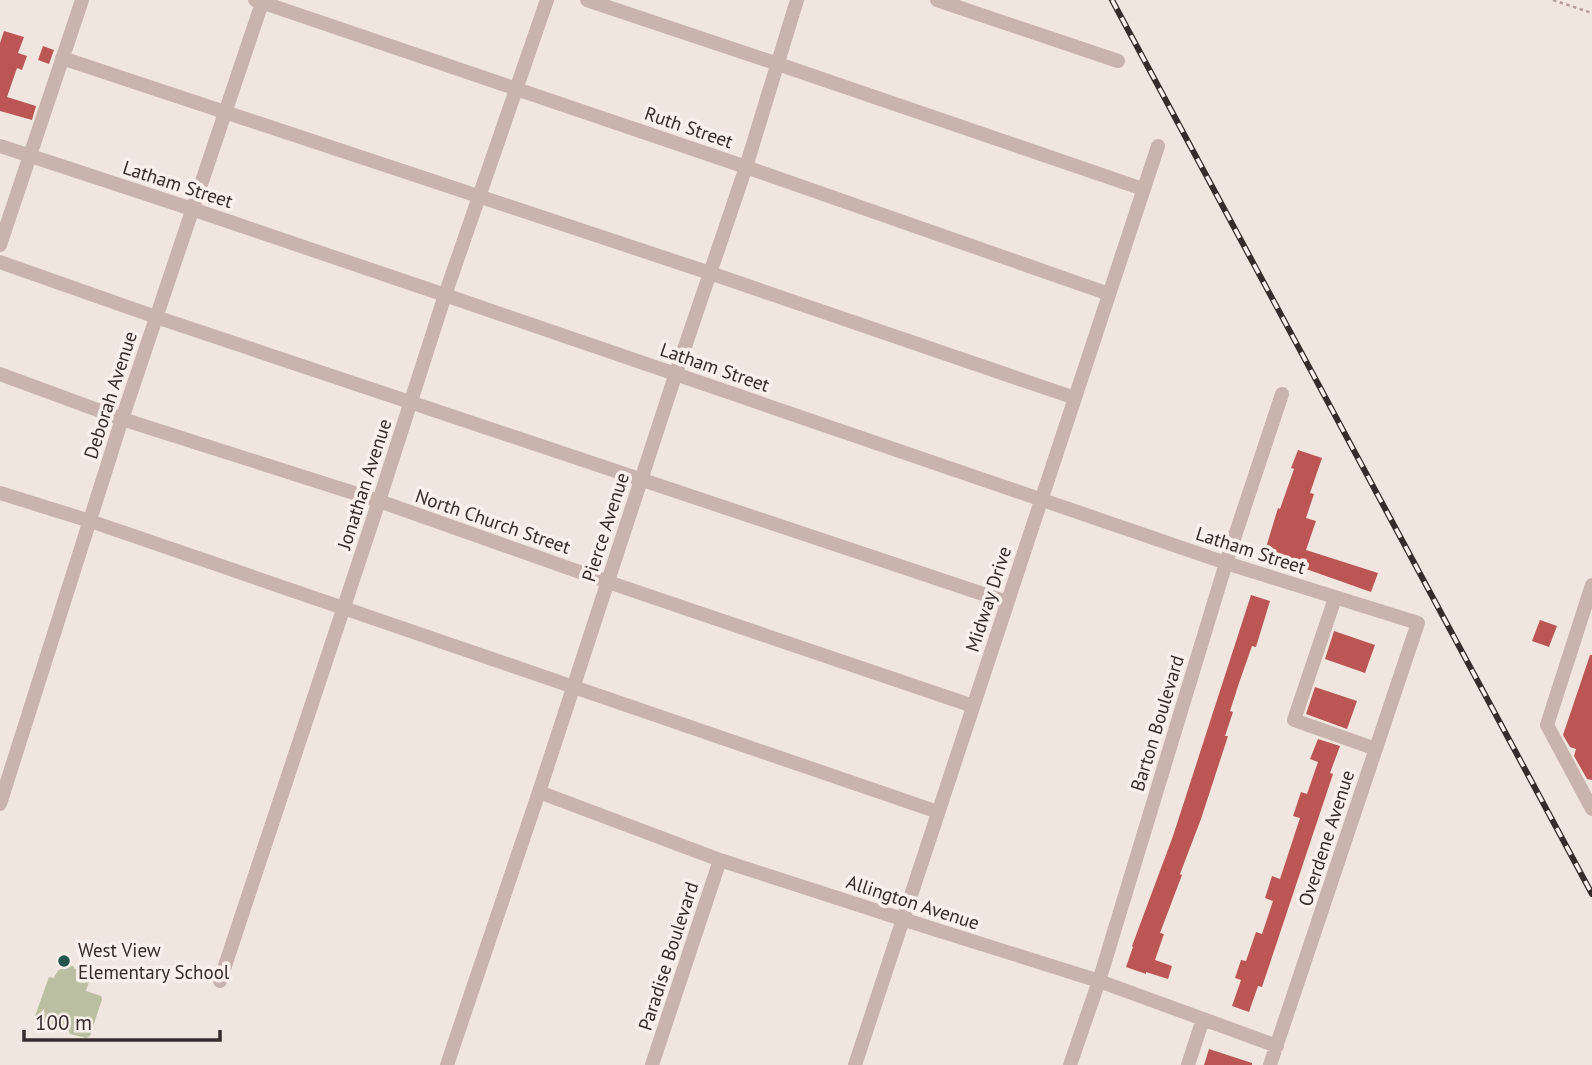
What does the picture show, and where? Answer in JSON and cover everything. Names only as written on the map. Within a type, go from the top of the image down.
[{"type":"street","points":[[0,246],[82,0]]},
{"type":"street","name":"Jonathan Avenue","points":[[220,981],[445,295],[547,0]]},
{"type":"street","points":[[587,0],[1143,189]]},
{"type":"street","name":"Pierce Avenue","points":[[447,1065],[746,167],[797,0]]},
{"type":"street","points":[[937,0],[1118,61]]},
{"type":"street","name":"Ruth Street","points":[[260,1],[1109,294]]},
{"type":"street","name":"Deborah Avenue","points":[[0,804],[122,419],[260,1]]},
{"type":"street","points":[[62,58],[710,273],[1075,398]]},
{"type":"street","name":"Latham Street","points":[[0,146],[676,373],[1226,563],[1418,624]]},
{"type":"street","name":"Midway Drive","points":[[855,1065],[1158,146]]},
{"type":"street","points":[[0,262],[156,317],[1007,602]]},
{"type":"street","name":"North Church Street","points":[[0,374],[122,419],[379,501],[973,706]]},
{"type":"street","name":"Barton Boulevard","points":[[1070,1065],[1099,981],[1226,563],[1282,394]]},
{"type":"street","points":[[0,493],[938,812]]},
{"type":"street","points":[[1592,585],[1547,725],[1592,809]]},
{"type":"street","points":[[1335,597],[1294,720],[1376,749]]},
{"type":"street","name":"Overdene Avenue","points":[[1270,1065],[1418,624]]},
{"type":"street","name":"Allington Avenue","points":[[539,792],[720,860],[1099,981],[1277,1046]]},
{"type":"street","name":"Paradise Boulevard","points":[[652,1065],[720,860]]},
{"type":"street","points":[[1188,1065],[1203,1019]]},
{"type":"path","points":[[1553,0],[1592,13]]},
{"type":"green space","points":[[87,965],[94,967],[86,991],[101,996],[102,999],[90,1036],[86,1038],[70,1034],[68,1030],[34,1019],[49,977],[54,978],[63,968],[73,966],[75,969]]},
{"type":"building","points":[[4,31],[24,37],[18,53],[27,56],[22,70],[17,68],[7,97],[36,106],[32,120],[0,111],[0,43]]},
{"type":"building","points":[[43,46],[54,50],[49,64],[38,60]]},
{"type":"building","points":[[1298,450],[1322,458],[1310,493],[1314,494],[1306,518],[1316,521],[1306,550],[1378,573],[1371,592],[1264,554],[1278,508],[1280,509],[1294,469],[1291,468]]},
{"type":"building","points":[[1251,595],[1270,601],[1256,647],[1252,646],[1239,683],[1230,711],[1233,712],[1225,736],[1228,736],[1160,933],[1164,934],[1155,960],[1172,966],[1168,979],[1146,974],[1126,967],[1173,836]]},
{"type":"building","points":[[1540,620],[1557,626],[1549,647],[1532,641]]},
{"type":"building","points":[[1334,631],[1375,645],[1365,673],[1325,659]]},
{"type":"building","points":[[1590,655],[1592,780],[1587,779],[1574,756],[1576,749],[1570,747],[1563,735]]},
{"type":"building","points":[[1315,687],[1357,701],[1347,729],[1306,714]]},
{"type":"building","points":[[1318,739],[1340,746],[1330,773],[1333,774],[1262,987],[1258,986],[1249,1012],[1232,1006],[1241,980],[1235,978],[1241,960],[1246,961],[1256,932],[1262,934],[1273,901],[1265,898],[1272,876],[1280,879],[1300,818],[1293,816],[1301,792],[1307,794],[1318,762],[1310,759]]},
{"type":"building","points":[[1209,1049],[1252,1063],[1252,1065],[1204,1065]]},
{"type":"railway","points":[[1112,0],[1592,894]]},
{"type":"place","name":"West View Elementary School","points":[[64,961]]}]
